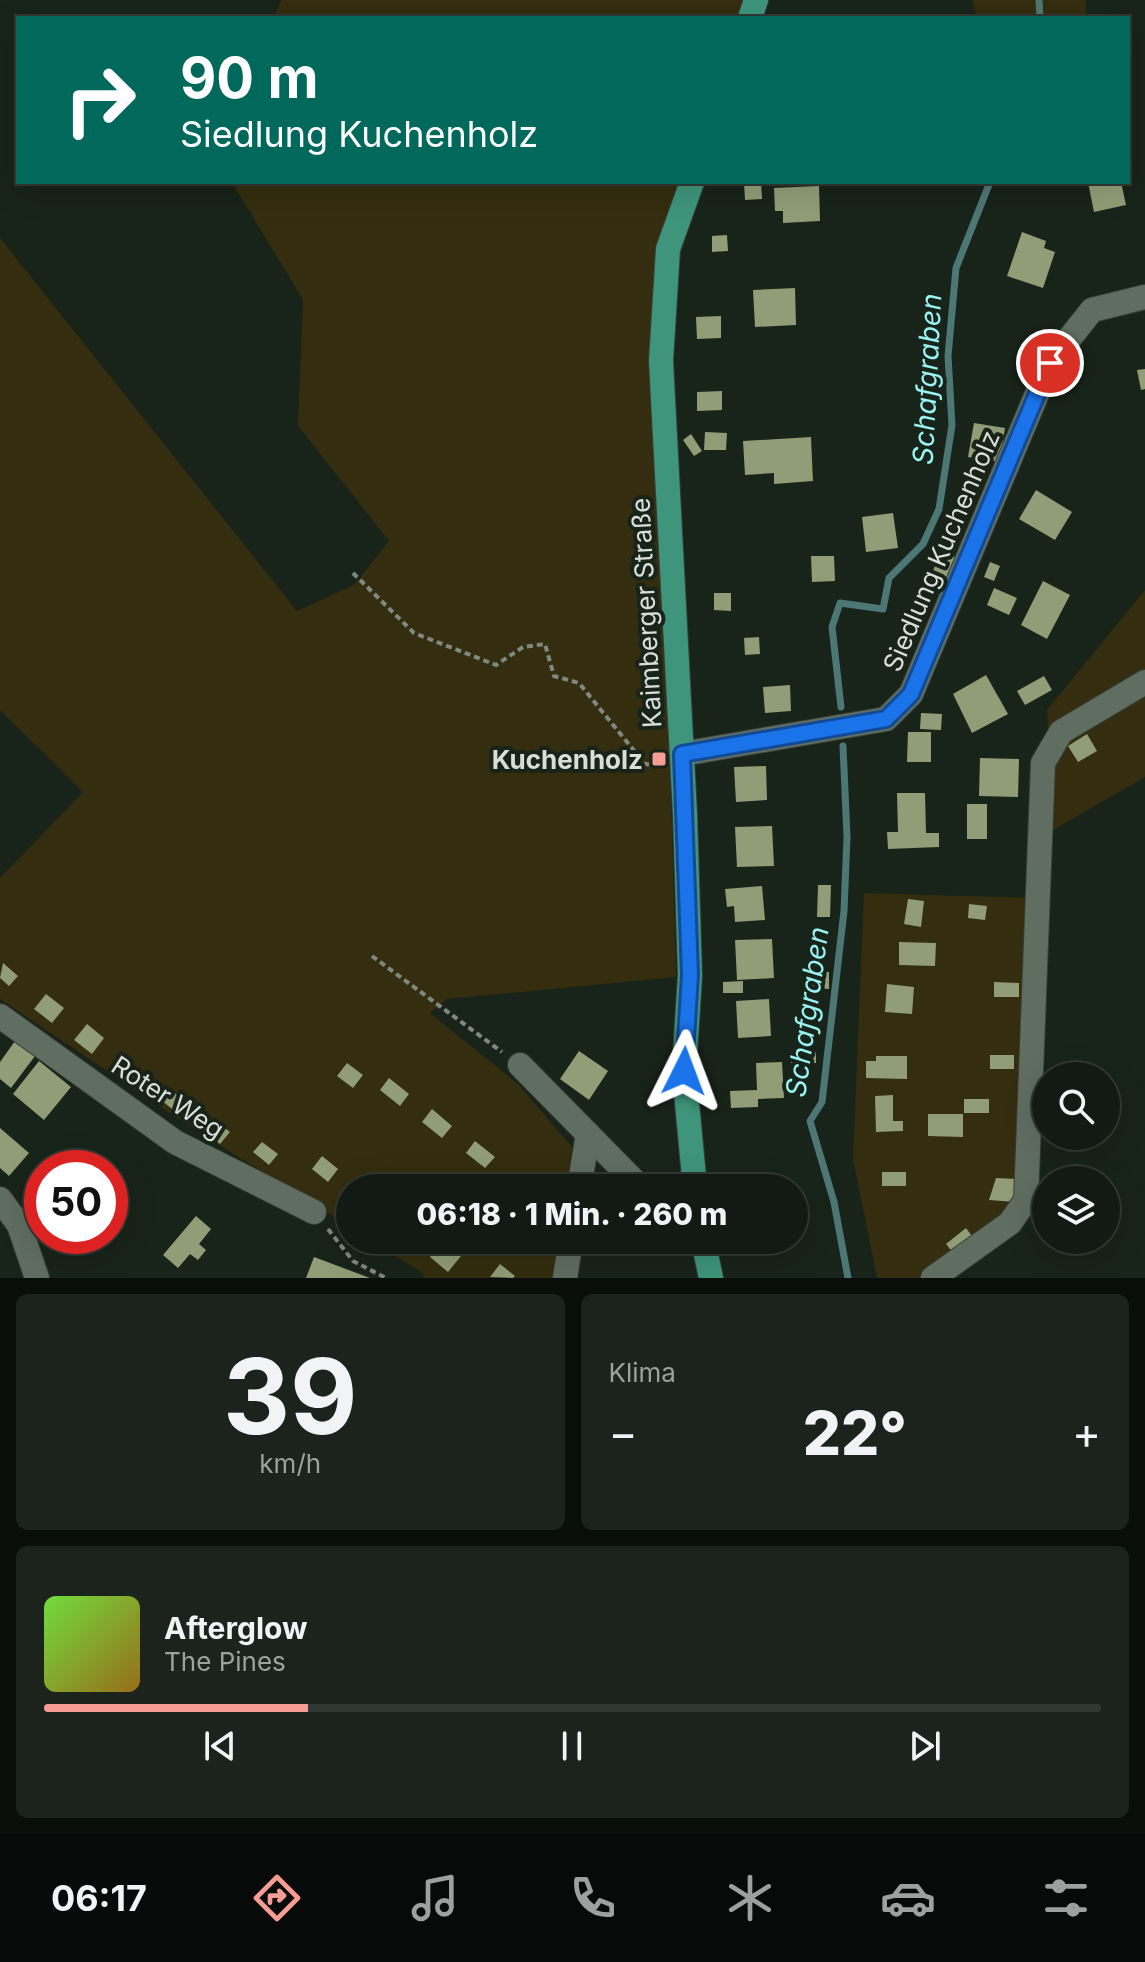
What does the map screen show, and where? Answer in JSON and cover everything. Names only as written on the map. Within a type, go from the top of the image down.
[{"type":"main road","name":"Kaimberger Straße","points":[[691,184],[668,249],[661,361],[690,975],[684,1071],[694,1174]]},
{"type":"main road","points":[[706,1254],[711,1278]]},
{"type":"street","name":"Siedlung Kuchenholz","points":[[682,762],[886,719],[911,694],[1050,363],[1092,310],[1145,297]]},
{"type":"street","points":[[933,1278],[1010,1223],[1026,1200],[1043,763],[1061,732],[1145,682]]},
{"type":"street","name":"Roter Weg","points":[[0,1016],[175,1142],[314,1212]]},
{"type":"street","points":[[520,1065],[627,1174]]},
{"type":"street","points":[[581,1174],[588,1134]]},
{"type":"street","points":[[0,1199],[19,1225],[37,1278]]},
{"type":"street","points":[[565,1278],[569,1254]]},
{"type":"path","points":[[353,573],[414,633],[496,665],[523,647],[545,644],[554,676],[579,683],[645,764],[682,762]]},
{"type":"path","points":[[372,956],[520,1065]]},
{"type":"path","points":[[314,1212],[353,1261],[386,1278]]},
{"type":"shaded area","points":[[281,0],[745,0],[740,16],[275,16]]},
{"type":"shaded area","points":[[972,0],[1086,0],[1086,16],[976,16]]},
{"type":"shaded area","points":[[234,184],[682,184],[656,262],[649,374],[669,726],[676,977],[447,999],[430,1013],[518,1084],[572,1147],[568,1174],[336,1174],[336,1218],[186,1124],[0,999],[0,878],[83,792],[0,710],[0,238],[297,611],[354,585],[389,541],[298,426],[303,300]]},
{"type":"shaded area","points":[[1145,590],[1145,777],[1053,830],[1047,710]]},
{"type":"shaded area","points":[[864,893],[1033,898],[1021,1201],[1008,1222],[920,1278],[877,1278],[853,1159]]},
{"type":"shaded area","points":[[392,1254],[557,1254],[553,1278],[423,1278],[424,1274]]},
{"type":"building","points":[[744,184],[761,184],[762,199],[745,200]]},
{"type":"building","points":[[1088,184],[1121,184],[1126,205],[1094,212]]},
{"type":"building","points":[[819,186],[820,221],[783,223],[783,211],[775,211],[774,188]]},
{"type":"building","points":[[1022,232],[1046,241],[1044,248],[1055,252],[1043,288],[1007,276]]},
{"type":"building","points":[[727,235],[728,251],[712,252],[712,236]]},
{"type":"building","points":[[795,288],[796,325],[755,327],[753,290]]},
{"type":"building","points":[[721,316],[721,338],[697,339],[696,317]]},
{"type":"building","points":[[1145,369],[1145,389],[1141,390],[1137,370]]},
{"type":"building","points":[[722,391],[722,410],[697,411],[697,392]]},
{"type":"building","points":[[974,423],[1005,428],[999,462],[968,457]]},
{"type":"building","points":[[705,432],[727,433],[726,450],[704,450]]},
{"type":"building","points":[[691,434],[702,451],[694,456],[683,440]]},
{"type":"building","points":[[811,437],[813,481],[774,484],[774,473],[745,475],[743,441]]},
{"type":"building","points":[[1036,490],[1072,512],[1055,540],[1019,519]]},
{"type":"building","points":[[893,513],[898,548],[866,552],[862,517]]},
{"type":"building","points":[[941,551],[962,560],[949,592],[928,583]]},
{"type":"building","points":[[811,556],[834,556],[835,581],[812,582]]},
{"type":"building","points":[[990,562],[1000,566],[994,581],[984,577]]},
{"type":"building","points":[[1043,581],[1070,595],[1047,639],[1021,625]]},
{"type":"building","points":[[994,588],[1017,598],[1009,615],[987,605]]},
{"type":"building","points":[[714,593],[731,593],[731,611],[714,610]]},
{"type":"building","points":[[759,637],[760,654],[745,655],[744,638]]},
{"type":"building","points":[[986,675],[1008,714],[972,733],[953,694]]},
{"type":"building","points":[[1044,676],[1052,690],[1025,705],[1017,691]]},
{"type":"building","points":[[790,685],[791,711],[765,713],[763,687]]},
{"type":"building","points":[[921,713],[942,714],[941,730],[920,729]]},
{"type":"building","points":[[908,732],[931,732],[931,762],[907,762]]},
{"type":"building","points":[[1087,734],[1097,751],[1078,762],[1068,746]]},
{"type":"building","points":[[980,758],[1019,759],[1018,797],[979,796]]},
{"type":"building","points":[[766,766],[767,800],[736,802],[734,767]]},
{"type":"building","points":[[897,793],[925,793],[926,833],[939,833],[939,847],[888,849],[887,832],[898,832]]},
{"type":"building","points":[[967,804],[987,804],[987,839],[967,839]]},
{"type":"building","points":[[772,826],[774,866],[737,867],[735,827]]},
{"type":"building","points":[[818,885],[831,885],[830,917],[817,917]]},
{"type":"building","points":[[762,886],[765,920],[735,922],[734,906],[727,907],[725,889]]},
{"type":"building","points":[[908,899],[924,901],[921,927],[904,924]]},
{"type":"building","points":[[969,904],[987,906],[985,920],[968,918]]},
{"type":"building","points":[[772,939],[774,978],[737,980],[735,940]]},
{"type":"building","points":[[899,942],[936,943],[935,966],[899,965]]},
{"type":"building","points":[[3,963],[18,976],[9,986],[0,978]]},
{"type":"building","points":[[809,971],[829,972],[829,989],[808,988]]},
{"type":"building","points":[[743,981],[743,993],[723,993],[723,982]]},
{"type":"building","points":[[994,982],[1019,983],[1019,997],[994,997]]},
{"type":"building","points":[[887,984],[914,987],[912,1014],[885,1012]]},
{"type":"building","points":[[46,994],[64,1008],[52,1023],[34,1009]]},
{"type":"building","points":[[769,999],[771,1036],[738,1038],[736,1001]]},
{"type":"building","points":[[87,1024],[104,1038],[92,1054],[74,1040]]},
{"type":"building","points":[[15,1041],[35,1056],[11,1088],[0,1079],[0,1062]]},
{"type":"building","points":[[579,1051],[608,1071],[589,1100],[560,1079]]},
{"type":"building","points":[[816,1052],[816,1063],[791,1063],[791,1053]]},
{"type":"building","points":[[990,1055],[1014,1055],[1014,1069],[990,1069]]},
{"type":"building","points":[[876,1056],[907,1056],[907,1079],[866,1078],[866,1061],[876,1061]]},
{"type":"building","points":[[39,1061],[71,1087],[44,1120],[13,1094]]},
{"type":"building","points":[[782,1062],[784,1098],[758,1099],[758,1107],[731,1108],[730,1091],[757,1090],[756,1063]]},
{"type":"building","points":[[347,1063],[363,1075],[353,1088],[337,1076]]},
{"type":"building","points":[[128,1064],[143,1076],[134,1087],[119,1075]]},
{"type":"building","points":[[389,1078],[409,1094],[400,1106],[380,1090]]},
{"type":"building","points":[[170,1089],[186,1102],[177,1113],[161,1100]]},
{"type":"building","points":[[893,1095],[893,1121],[903,1121],[903,1131],[876,1132],[875,1096]]},
{"type":"building","points":[[964,1099],[989,1099],[989,1113],[964,1113]]},
{"type":"building","points":[[432,1109],[452,1126],[442,1138],[422,1122]]},
{"type":"building","points":[[928,1114],[963,1114],[963,1137],[928,1136]]},
{"type":"building","points":[[213,1119],[230,1132],[220,1144],[204,1131]]},
{"type":"building","points":[[0,1128],[26,1150],[24,1159],[9,1176],[0,1168]]},
{"type":"building","points":[[475,1141],[495,1157],[485,1168],[466,1153]]},
{"type":"building","points":[[262,1142],[278,1154],[269,1165],[253,1152]]},
{"type":"building","points":[[322,1156],[338,1169],[328,1182],[312,1169]]},
{"type":"building","points":[[882,1172],[906,1172],[906,1186],[882,1186]]},
{"type":"building","points":[[996,1178],[1017,1179],[1015,1202],[989,1200]]},
{"type":"building","points":[[196,1216],[211,1229],[199,1244],[206,1250],[198,1260],[190,1254],[178,1268],[163,1255]]},
{"type":"building","points":[[966,1228],[974,1239],[955,1255],[946,1244]]},
{"type":"building","points":[[432,1254],[461,1256],[448,1272],[430,1257]]},
{"type":"building","points":[[314,1257],[370,1278],[306,1278]]},
{"type":"building","points":[[500,1264],[515,1276],[490,1277]]},
{"type":"waterway","name":"Schafgraben","points":[[1039,0],[1040,16]]},
{"type":"waterway","name":"Schafgraben","points":[[841,707],[832,627],[840,603],[883,609],[889,578],[923,544],[939,509],[952,425],[948,356],[956,268],[989,184]]},
{"type":"waterway","name":"Schafgraben","points":[[843,746],[847,837],[844,911],[822,1102],[810,1121],[834,1202],[848,1278]]},
{"type":"place","name":"Kuchenholz","points":[[659,759]]},
{"type":"route","points":[[684,1071],[690,975],[682,754],[886,719],[911,694],[1050,363]]}]
